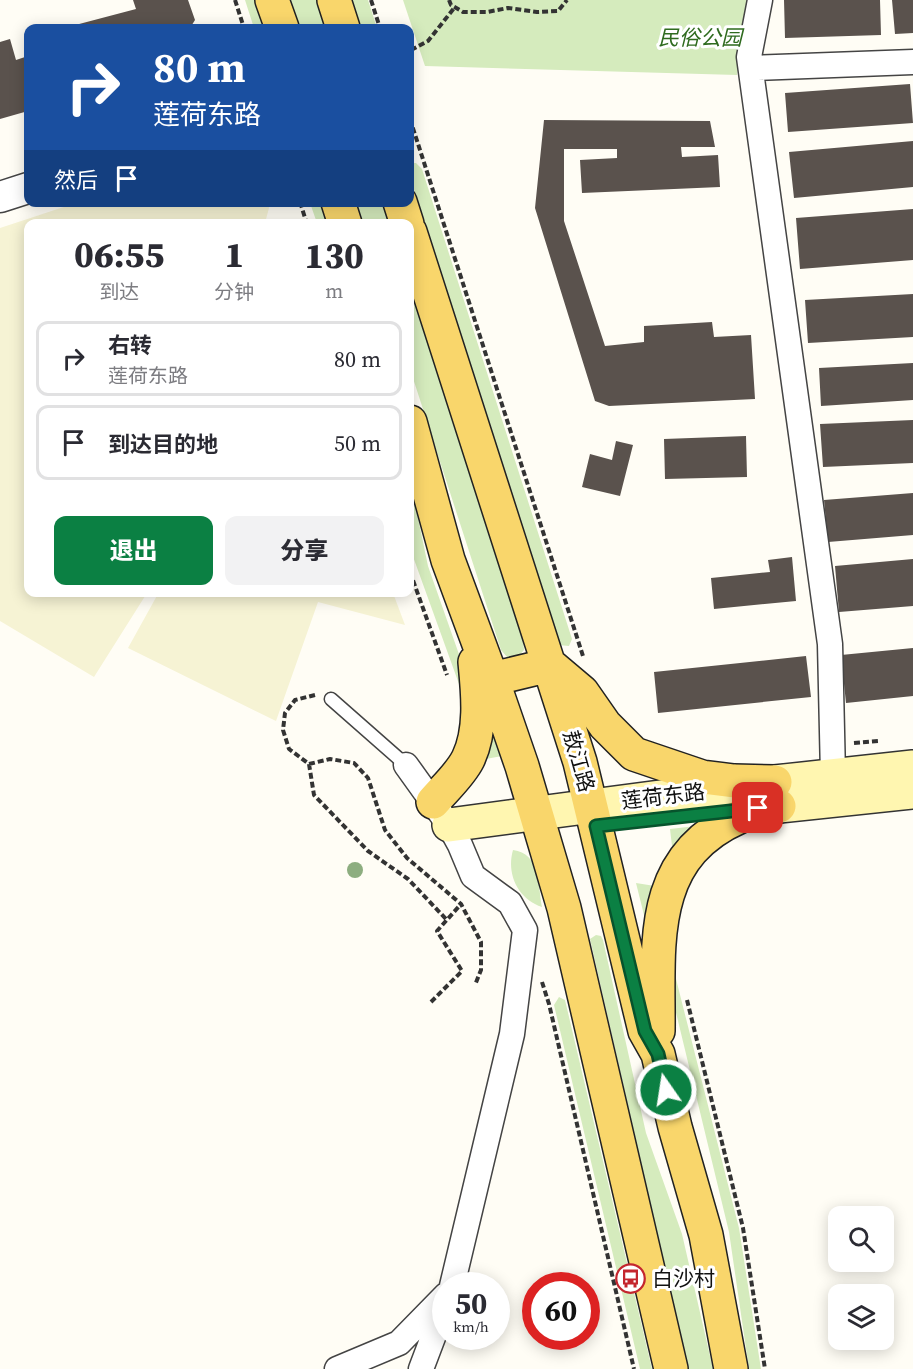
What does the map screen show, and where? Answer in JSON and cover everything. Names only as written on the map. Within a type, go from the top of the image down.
[{"type":"main road","points":[[272,0],[281,24]]},
{"type":"main road","points":[[334,0],[342,24]]},
{"type":"main road","name":"敖江路","points":[[414,244],[580,762],[645,1031],[658,1054],[675,1127],[705,1235],[731,1369]]},
{"type":"main road","points":[[414,437],[448,560],[492,679],[564,908],[671,1369]]},
{"type":"main road","points":[[447,824],[477,726],[478,690],[470,622]]},
{"type":"main road","points":[[492,679],[550,665],[582,692],[605,724],[634,754],[702,777],[734,781],[777,794]]},
{"type":"main road","name":"莲荷东路","points":[[777,794],[833,760],[913,767]]},
{"type":"main road","name":"莲荷东路","points":[[447,824],[539,823],[777,794],[913,792]]},
{"type":"main road","points":[[658,1054],[659,930],[666,892],[674,875],[691,851],[713,830],[777,794]]},
{"type":"street","points":[[760,0],[749,57],[830,644],[833,760]]},
{"type":"street","points":[[752,68],[913,62]]},
{"type":"street","points":[[0,197],[24,189]]},
{"type":"street","points":[[406,765],[447,824],[473,876],[510,903],[525,930],[512,1034],[455,1272]]},
{"type":"street","points":[[337,1369],[399,1342],[432,1309]]},
{"type":"street","points":[[421,1369],[432,1340]]},
{"type":"lane","points":[[331,699],[406,765]]},
{"type":"path","points":[[235,0],[243,24]]},
{"type":"path","points":[[371,0],[379,24]]},
{"type":"path","points":[[449,0],[463,12],[488,12],[508,8],[537,12],[558,11],[567,0]]},
{"type":"path","points":[[414,48],[428,41],[455,7]]},
{"type":"path","points":[[414,131],[585,659]]},
{"type":"path","points":[[414,584],[450,682]]},
{"type":"path","points":[[331,699],[314,695],[295,700],[285,713],[283,730],[289,749],[309,764],[314,795],[368,851],[408,879],[446,920]]},
{"type":"path","points":[[833,760],[890,740]]},
{"type":"path","points":[[309,764],[330,759],[354,763],[368,778],[385,830],[407,858],[461,904],[482,942],[481,970],[475,985]]},
{"type":"path","points":[[430,1002],[462,971],[437,931],[461,904]]},
{"type":"path","points":[[539,972],[549,1004],[634,1369]]},
{"type":"path","points":[[685,992],[742,1228],[765,1369]]},
{"type":"shaded area","points":[[64,207],[269,208],[266,219],[27,219]]},
{"type":"shaded area","points":[[24,220],[24,597],[144,597],[94,677],[0,621],[0,228]]},
{"type":"shaded area","points":[[156,597],[394,597],[405,625],[318,602],[276,721],[128,648]]},
{"type":"green space","points":[[245,0],[257,0],[266,24],[253,24]]},
{"type":"green space","points":[[290,0],[317,0],[325,24],[298,24]]},
{"type":"green space","points":[[352,0],[368,0],[376,24],[360,24]]},
{"type":"green space","name":"民俗公园","points":[[403,0],[747,0],[737,75],[425,66],[414,33],[414,24],[411,24]]},
{"type":"green space","points":[[414,163],[422,169],[572,639],[569,646],[558,645],[414,190]]},
{"type":"green space","points":[[311,207],[324,207],[329,219],[316,219]]},
{"type":"green space","points":[[356,207],[383,207],[388,219],[361,219]]},
{"type":"green space","points":[[414,299],[523,638],[524,650],[517,658],[507,657],[501,650],[414,381]]},
{"type":"green space","points":[[414,499],[428,566],[468,680],[463,689],[459,684],[414,559]]},
{"type":"green space","points":[[493,728],[502,756],[475,761]]},
{"type":"green space","points":[[696,826],[674,863],[670,829]]},
{"type":"green space","points":[[513,850],[522,852],[533,864],[542,907],[520,892],[511,868]]},
{"type":"green space","points":[[636,883],[661,887],[651,920],[645,919]]},
{"type":"green space","points":[[596,935],[601,936],[603,940],[646,1133],[682,1234],[713,1369],[688,1369],[590,939]]},
{"type":"green space","points":[[674,971],[739,1228],[761,1369],[749,1369],[729,1232],[672,996]]},
{"type":"green space","points":[[559,997],[565,1000],[652,1369],[640,1369],[554,1005]]},
{"type":"building","points":[[133,0],[188,0],[195,20],[192,24],[79,24],[136,9]]},
{"type":"building","points":[[784,0],[880,0],[881,35],[785,38]]},
{"type":"building","points":[[892,0],[913,0],[913,33],[895,34]]},
{"type":"building","points":[[10,39],[16,60],[24,57],[24,112],[0,119],[0,42]]},
{"type":"building","points":[[910,84],[913,123],[788,132],[785,93]]},
{"type":"building","points":[[544,120],[710,121],[715,147],[681,147],[682,157],[718,155],[720,187],[582,193],[580,160],[617,158],[617,149],[564,149],[564,221],[605,346],[644,342],[644,326],[712,322],[714,337],[751,335],[755,399],[609,406],[595,401],[535,208]]},
{"type":"building","points":[[913,141],[913,187],[794,198],[789,152]]},
{"type":"building","points":[[913,209],[913,260],[800,269],[796,218]]},
{"type":"building","points":[[913,294],[913,337],[808,343],[805,300]]},
{"type":"building","points":[[913,363],[913,400],[821,406],[819,368]]},
{"type":"building","points":[[913,420],[913,463],[823,467],[820,424]]},
{"type":"building","points":[[746,436],[747,477],[665,479],[664,439]]},
{"type":"building","points":[[616,441],[633,445],[620,496],[582,487],[590,454],[612,460]]},
{"type":"building","points":[[913,493],[913,535],[828,542],[824,500]]},
{"type":"building","points":[[792,557],[796,601],[714,609],[711,578],[770,572],[768,560]]},
{"type":"building","points":[[913,559],[913,606],[839,612],[835,566]]},
{"type":"building","points":[[913,648],[913,696],[846,703],[841,655]]},
{"type":"building","points":[[806,656],[811,697],[658,713],[654,672]]},
{"type":"place","name":"白沙村","points":[[631,1278]]},
{"type":"route","points":[[666,1090],[658,1054],[645,1031],[596,826],[758,808]]}]
